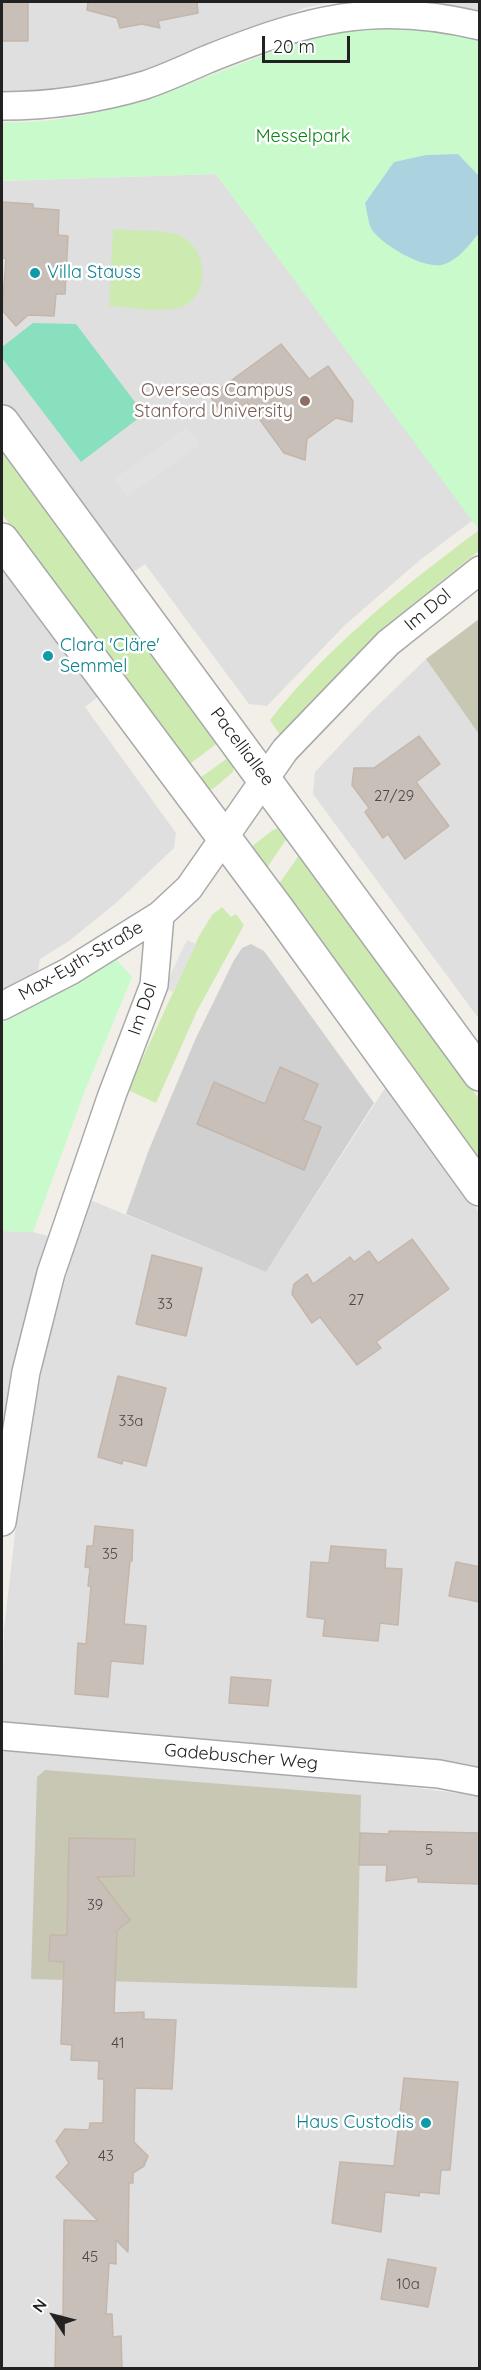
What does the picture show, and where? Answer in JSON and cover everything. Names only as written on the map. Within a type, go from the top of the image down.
[{"type":"street","points":[[2,106],[46,106],[146,85],[266,36],[354,11],[427,12],[480,26]]},
{"type":"street","name":"Pacelliallee","points":[[2,422],[480,1074]]},
{"type":"street","points":[[2,540],[224,837],[480,1189]]},
{"type":"street","name":"Im Dol","points":[[2,1522],[26,1372],[40,1315],[70,1211],[154,985],[160,915],[189,888],[285,750],[381,650],[419,616],[480,570]]},
{"type":"street","name":"Max-Eyth-Straße","points":[[2,1006],[70,971],[160,915]]},
{"type":"street","name":"Gadebuscher Weg","points":[[2,1737],[417,1772],[480,1782]]},
{"type":"shaded area","points":[[2,2],[332,2],[304,8],[143,74],[52,93],[2,93]]},
{"type":"shaded area","points":[[434,2],[479,2],[479,14],[468,9]]},
{"type":"shaded area","points":[[216,174],[473,520],[420,560],[345,625],[267,706],[249,704],[145,564],[129,575],[2,401],[2,181]]},
{"type":"shaded area","points":[[187,427],[200,445],[127,497],[114,479]]},
{"type":"shaded area","points":[[2,560],[100,695],[85,707],[176,833],[174,848],[117,902],[69,941],[40,959],[37,976],[2,992]]},
{"type":"shaded area","points":[[479,619],[479,1019],[313,794],[315,772],[371,712],[426,659]]},
{"type":"shaded area","points":[[479,619],[479,734],[426,659]]},
{"type":"shaded area","points":[[187,940],[196,944],[173,992],[164,988]]},
{"type":"shaded area","points":[[251,944],[264,951],[374,1103],[266,1272],[126,1214],[148,1152],[195,1040],[234,960],[242,948]]},
{"type":"shaded area","points":[[387,1085],[479,1212],[479,1769],[2,1723],[4,1629],[21,1481],[44,1359],[70,1262],[90,1200],[266,1272]]},
{"type":"shaded area","points":[[2,1231],[33,1232],[48,1236],[15,1359],[2,1433]]},
{"type":"shaded area","points":[[2,1752],[349,1779],[479,1796],[479,2368],[2,2368]]},
{"type":"shaded area","points":[[45,1770],[361,1795],[357,1988],[31,1979],[37,1777]]},
{"type":"green space","name":"Messelpark","points":[[351,26],[422,26],[479,39],[479,176],[458,154],[426,155],[395,162],[365,203],[458,256],[479,233],[479,530],[216,174],[2,181],[2,122],[48,121],[136,102],[307,39]]},
{"type":"green space","points":[[113,229],[167,232],[181,236],[191,244],[202,266],[200,289],[194,298],[185,305],[165,310],[109,306]]},
{"type":"green space","points":[[33,323],[76,324],[144,414],[81,462],[2,358],[2,347]]},
{"type":"green space","points":[[2,446],[219,742],[187,766],[2,514]]},
{"type":"green space","points":[[479,530],[479,551],[388,624],[280,735],[270,720],[317,667],[395,595]]},
{"type":"green space","points":[[229,757],[234,764],[233,772],[213,789],[209,790],[197,780]]},
{"type":"green space","points":[[278,828],[288,837],[264,872],[251,847]]},
{"type":"green space","points":[[300,854],[479,1099],[479,1165],[276,888]]},
{"type":"green space","points":[[222,907],[231,917],[236,914],[244,925],[197,1011],[156,1103],[128,1090],[199,936],[212,915]]},
{"type":"green space","points":[[114,957],[132,977],[84,1093],[33,1232],[2,1231],[2,1023],[70,987]]},
{"type":"water","points":[[458,154],[479,176],[479,233],[464,251],[445,264],[427,264],[395,250],[372,230],[365,203],[394,162],[426,155]]},
{"type":"building","points":[[2,2],[28,2],[28,41],[2,41]]},
{"type":"building","points":[[88,2],[197,2],[198,13],[158,21],[160,28],[142,24],[120,28],[117,18],[87,10]]},
{"type":"building","name":"Villa Stauss","points":[[2,202],[33,204],[33,208],[59,210],[58,235],[68,236],[65,294],[56,294],[54,316],[28,315],[16,326],[2,310],[6,259],[2,257]]},
{"type":"building","name":"Overseas Campus Stanford University","points":[[281,344],[309,379],[328,366],[353,401],[352,422],[336,418],[307,439],[305,460],[284,453],[247,402],[226,418],[210,396]]},
{"type":"building","points":[[419,736],[440,764],[416,782],[449,826],[405,859],[388,834],[383,838],[365,812],[369,808],[352,785],[354,768],[374,768]]},
{"type":"building","points":[[280,1067],[318,1084],[303,1120],[321,1127],[304,1170],[197,1124],[214,1082],[265,1104]]},
{"type":"building","points":[[412,1239],[449,1289],[376,1342],[381,1348],[357,1365],[320,1317],[312,1323],[292,1294],[294,1284],[307,1274],[313,1284],[350,1257],[354,1262],[369,1251],[378,1263]]},
{"type":"building","points":[[152,1255],[202,1268],[186,1336],[136,1324]]},
{"type":"building","points":[[118,1376],[166,1388],[146,1466],[123,1460],[122,1464],[98,1457]]},
{"type":"building","points":[[95,1526],[133,1530],[132,1561],[130,1561],[124,1624],[146,1626],[143,1664],[111,1661],[108,1697],[75,1694],[78,1643],[86,1644],[91,1586],[88,1586],[90,1568],[85,1567],[87,1546],[93,1546]]},
{"type":"building","points":[[331,1546],[386,1550],[385,1568],[402,1569],[398,1625],[380,1623],[378,1641],[323,1636],[325,1619],[307,1617],[311,1562],[329,1563]]},
{"type":"building","points":[[456,1562],[480,1567],[480,1602],[449,1596]]},
{"type":"building","points":[[231,1677],[271,1680],[268,1706],[229,1703]]},
{"type":"building","points":[[389,1831],[480,1833],[479,1884],[418,1882],[418,1877],[386,1881],[387,1865],[359,1865],[360,1833],[389,1834]]},
{"type":"building","points":[[69,1838],[135,1839],[134,1876],[97,1877],[130,1920],[117,1931],[114,2013],[144,2012],[144,2019],[176,2020],[172,2089],[135,2088],[134,2142],[148,2156],[144,2166],[133,2173],[133,2183],[129,2183],[128,2252],[116,2240],[116,2264],[109,2263],[106,2314],[112,2314],[113,2337],[121,2336],[122,2367],[113,2368],[55,2368],[56,2316],[63,2315],[64,2220],[98,2221],[56,2177],[69,2163],[56,2141],[65,2129],[89,2130],[90,2123],[103,2123],[104,2079],[98,2079],[99,2061],[71,2060],[72,2045],[61,2044],[64,1962],[49,1961],[50,1935],[67,1935]]},
{"type":"building","name":"Haus Custodis","points":[[404,2078],[458,2082],[450,2170],[441,2170],[439,2194],[420,2192],[419,2196],[385,2192],[381,2232],[332,2223],[340,2162],[394,2166]]},
{"type":"building","points":[[388,2259],[436,2268],[428,2307],[381,2299]]},
{"type":"place","name":"Villa Stauss","points":[[35,273]]},
{"type":"place","name":"Overseas Campus Stanford University","points":[[305,401]]},
{"type":"place","name":"Clara 'Cläre' Semmel","points":[[48,656]]},
{"type":"place","name":"Haus Custodis","points":[[426,2123]]}]
